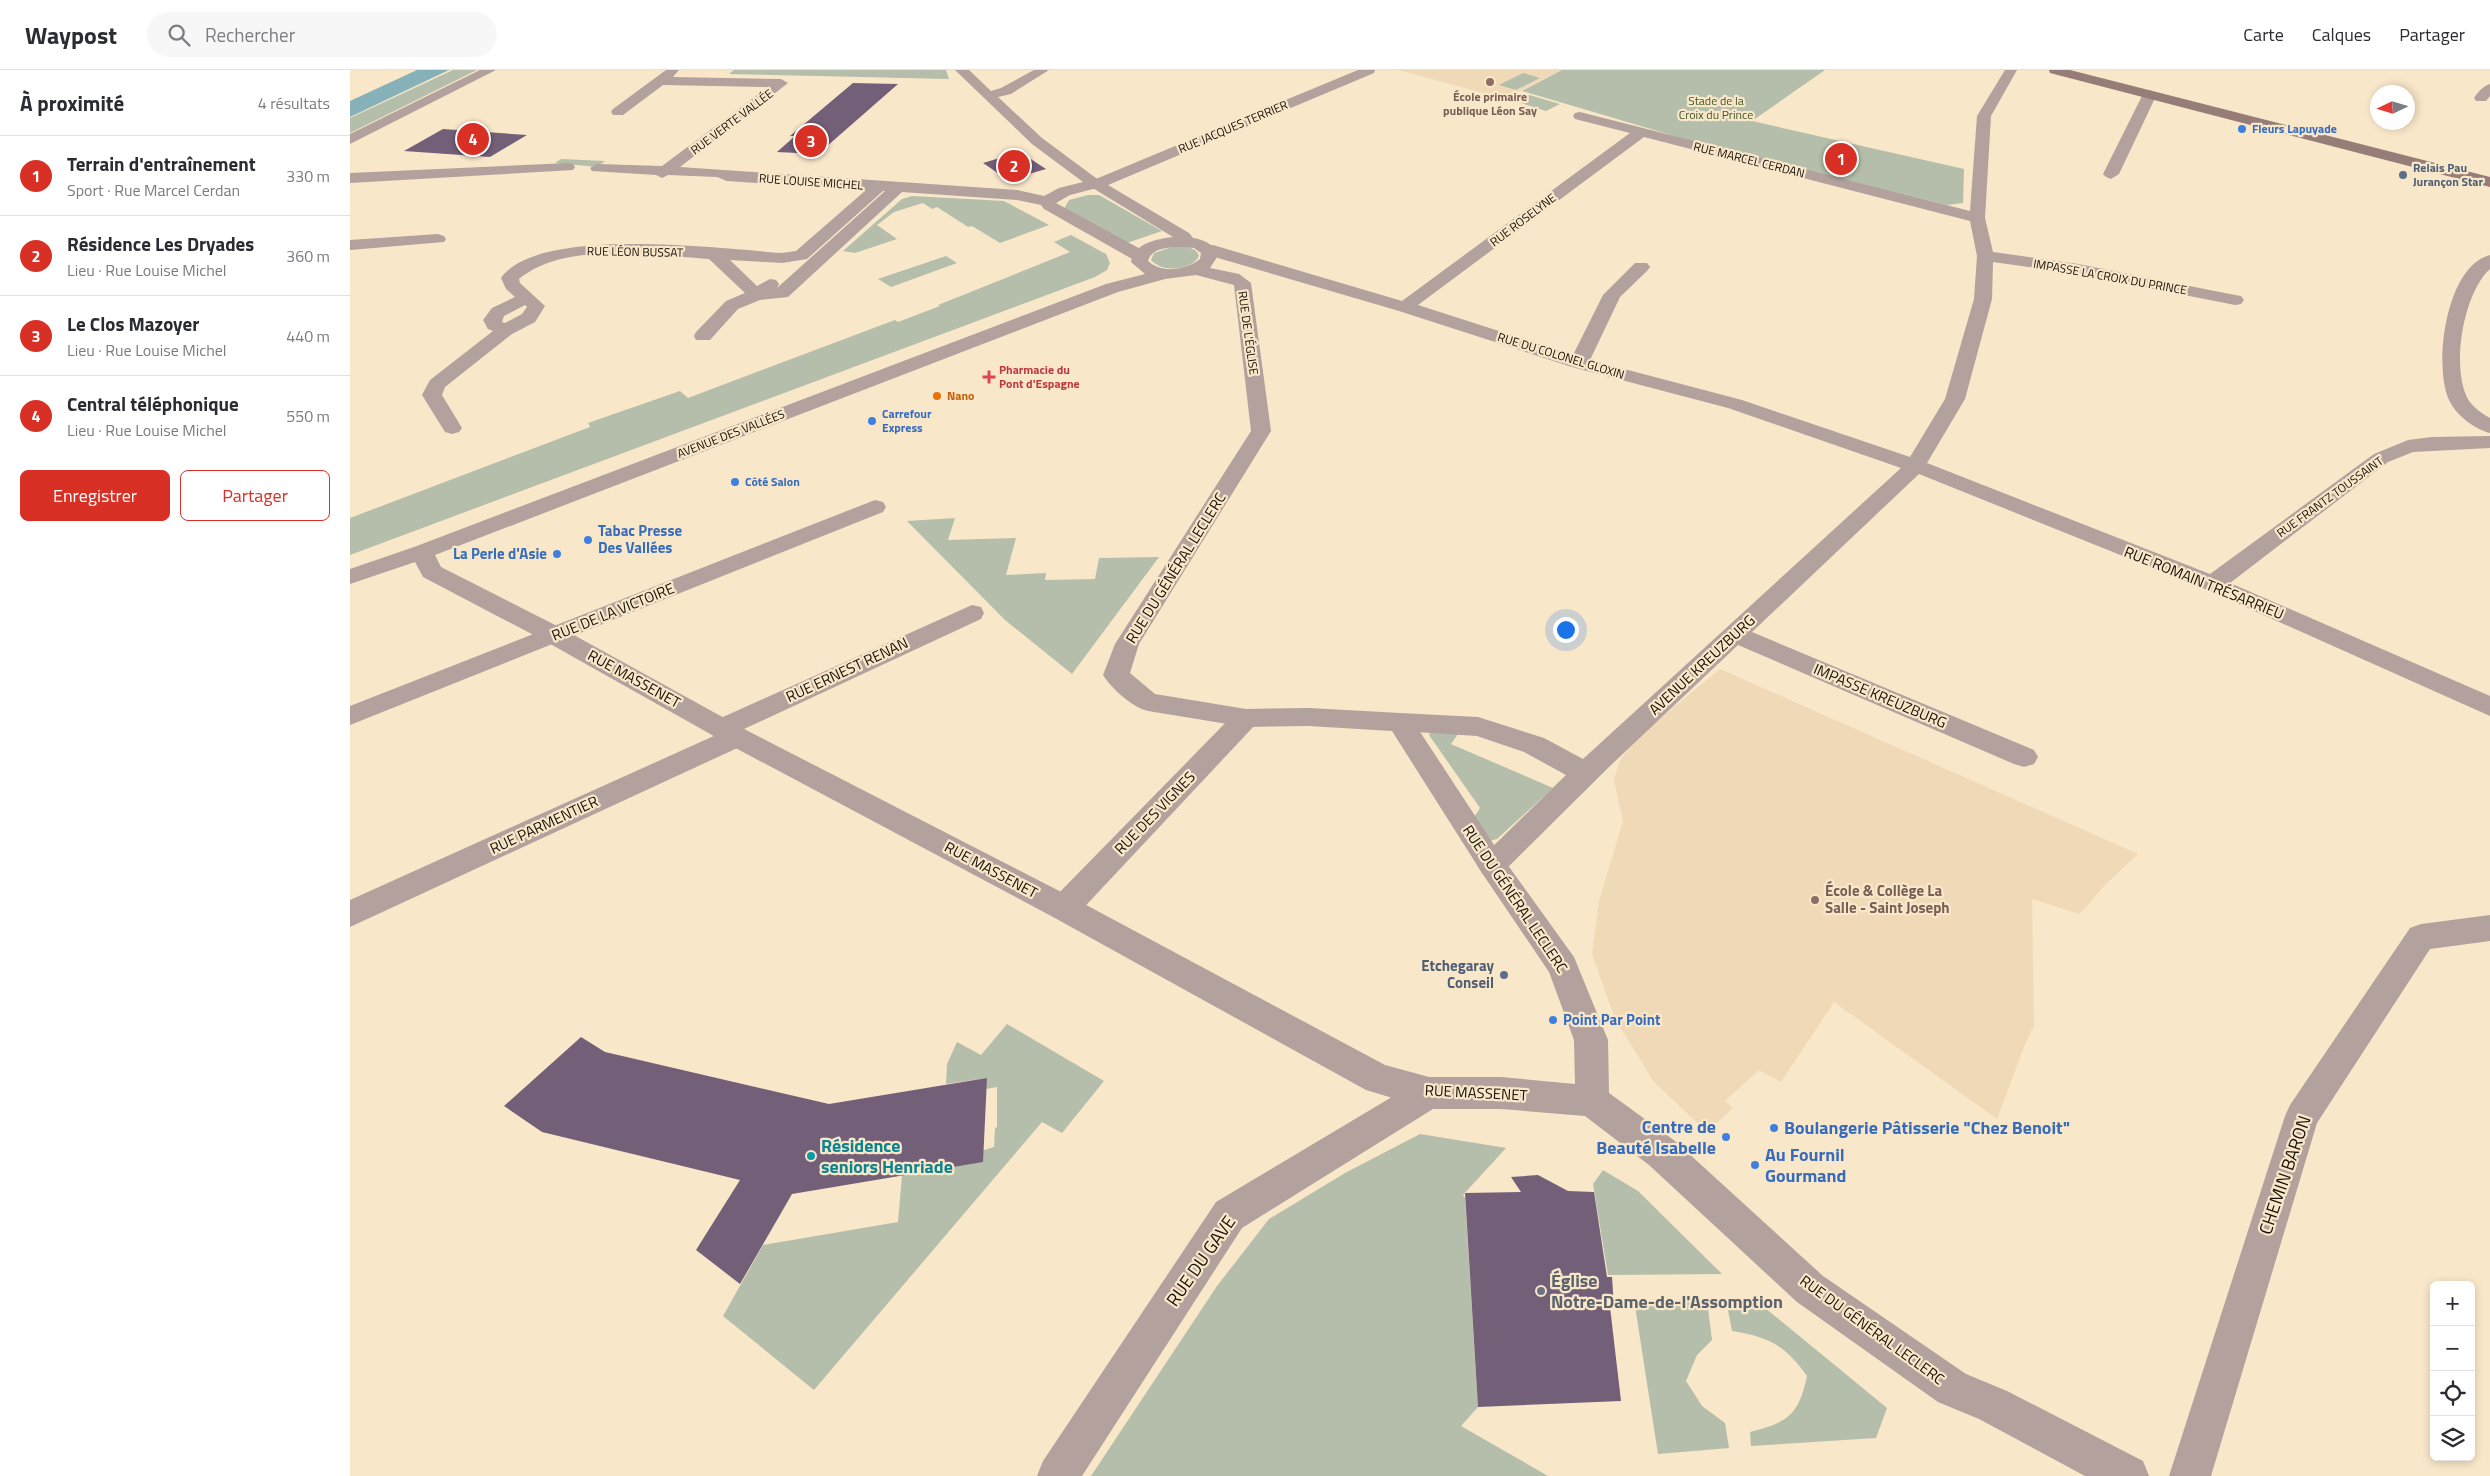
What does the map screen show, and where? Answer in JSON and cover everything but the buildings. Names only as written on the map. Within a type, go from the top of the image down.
[{"type":"main road","points":[[2055,70],[2490,182]]},
{"type":"street","points":[[350,140],[490,70]]},
{"type":"street","points":[[961,70],[1037,141],[1096,184],[1183,236],[1187,242]]},
{"type":"street","points":[[988,96],[1006,90],[1043,70]]},
{"type":"street","name":"RUE JACQUES TERRIER","points":[[1096,184],[1369,70]]},
{"type":"street","name":"AVENUE KREUZBURG","points":[[1492,865],[1585,773],[1914,467],[1955,399],[1983,299],[1984,256],[1977,218],[1984,116],[2011,70]]},
{"type":"street","points":[[618,112],[667,75]]},
{"type":"street","name":"RUE VERTE VALLÉE","points":[[664,172],[781,84],[667,75]]},
{"type":"street","points":[[2111,174],[2150,94]]},
{"type":"street","name":"RUE MARCEL CERDAN","points":[[1580,116],[1640,133],[1977,218]]},
{"type":"street","name":"RUE ROSELYNE","points":[[1406,308],[1640,133]]},
{"type":"street","points":[[350,178],[568,168]]},
{"type":"street","name":"RUE LOUISE MICHEL","points":[[597,168],[615,169],[622,172],[664,172],[715,178],[727,176],[1052,198]]},
{"type":"street","points":[[1096,184],[1077,187],[1052,198],[1050,206],[1163,274]]},
{"type":"street","points":[[757,295],[879,186]]},
{"type":"street","points":[[703,336],[732,305],[757,295],[782,293],[897,188]]},
{"type":"street","points":[[350,245],[438,239]]},
{"type":"street","name":"AVENUE DES VALLÉES","points":[[1112,288],[1141,261],[1153,246],[1170,242],[1187,242]]},
{"type":"street","name":"RUE DU COLONEL GLOXIN","points":[[1187,242],[1406,308],[1579,363],[1735,404],[1914,467]]},
{"type":"street","points":[[1195,270],[1210,260],[1207,248]]},
{"type":"street","name":"RUE LÉON BUSSAT","points":[[452,428],[432,395],[437,384],[506,330],[494,325],[492,320],[498,312],[526,298],[512,285],[510,278],[516,271],[531,263],[562,254],[595,250],[782,258],[801,255]]},
{"type":"street","points":[[714,254],[757,295]]},
{"type":"street","name":"IMPASSE LA CROIX DU PRINCE","points":[[1984,256],[2078,269],[2235,300]]},
{"type":"street","points":[[2490,260],[2472,277],[2464,295],[2452,335],[2450,361],[2458,400],[2468,412],[2490,427]]},
{"type":"street","points":[[1579,363],[1612,295],[1641,267]]},
{"type":"street","name":"AVENUE DES VALLÉES","points":[[350,577],[422,552],[1112,288],[1163,274],[1195,270]]},
{"type":"street","name":"RUE DE L'ÉGLISE","points":[[1195,270],[1233,278],[1242,283],[1261,431]]},
{"type":"street","name":"RUE DU GÉNÉRAL LECLERC","points":[[1261,431],[1127,644],[1116,674],[1148,702],[1246,718],[1309,717],[1400,722],[1492,865],[1563,966],[1591,1040],[1592,1101],[1662,1153],[1810,1289],[1952,1388],[1994,1405],[2128,1476]]},
{"type":"street","name":"RUE FRANTZ TOUSSAINT","points":[[2213,584],[2381,458],[2408,446],[2432,442],[2490,442]]},
{"type":"street","name":"RUE ROMAIN TRÉSARRIEU","points":[[1914,467],[2009,501],[2119,548],[2213,584],[2490,707]]},
{"type":"street","name":"RUE DE LA VICTOIRE","points":[[350,716],[875,507]]},
{"type":"street","name":"RUE MASSENET","points":[[422,552],[431,572],[554,635],[730,733],[1064,908],[1378,1079],[1429,1093],[1501,1093],[1592,1101]]},
{"type":"street","name":"RUE ERNEST RENAN","points":[[730,733],[972,612]]},
{"type":"street","name":"IMPASSE KREUZBURG","points":[[1735,634],[2024,757]]},
{"type":"street","name":"RUE DES VIGNES","points":[[1064,908],[1246,718]]},
{"type":"street","points":[[1400,722],[1478,727],[1534,745],[1585,773]]},
{"type":"street","name":"RUE PARMENTIER","points":[[350,914],[730,733]]},
{"type":"street","name":"CHEMIN BARON","points":[[2190,1476],[2302,1116],[2421,937],[2490,928]]},
{"type":"street","name":"RUE DU GAVE","points":[[1058,1476],[1229,1215],[1429,1093]]},
{"type":"shaded area","name":"École primaire publique Léon Say","points":[[1398,70],[1562,70],[1505,99]]},
{"type":"shaded area","name":"École & Collège La Salle - Saint Joseph","points":[[1720,669],[2138,854],[2106,884],[2080,914],[2032,899],[2034,1026],[2026,1042],[1997,1119],[1834,1002],[1781,1082],[1759,1070],[1725,1101],[1733,1108],[1707,1132],[1654,1082],[1615,1019],[1592,954],[1599,901],[1623,821],[1614,781],[1615,776],[1621,758],[1644,732]]},
{"type":"green space","points":[[453,70],[477,70],[350,133],[350,118]]},
{"type":"green space","points":[[734,70],[946,70],[949,79],[729,74]]},
{"type":"green space","name":"Stade de la Croix du Prince","points":[[1562,70],[1825,70],[1752,121],[1964,169],[1963,203],[1947,205],[1705,145],[1522,91]]},
{"type":"green space","points":[[1523,73],[1540,78],[1516,90],[1499,85]]},
{"type":"green space","points":[[1526,94],[1560,104],[1546,111],[1512,100]]},
{"type":"green space","points":[[561,159],[605,161],[597,167],[555,163]]},
{"type":"green space","points":[[1088,195],[1099,195],[1162,231],[1127,243],[1064,209],[1069,200]]},
{"type":"green space","points":[[912,196],[1004,201],[1049,225],[1000,243],[972,226],[968,227],[937,207],[932,209],[923,203],[894,212],[877,225],[897,239],[855,253],[843,251],[902,199]]},
{"type":"green space","points":[[1071,235],[1106,254],[1110,263],[1107,270],[1095,277],[350,555],[350,518],[590,427],[588,423],[680,391],[688,398],[895,320],[898,322],[940,306],[938,305],[1070,252],[1054,242]]},
{"type":"green space","points":[[1175,246],[1195,250],[1199,256],[1190,265],[1176,268],[1162,267],[1151,260],[1154,253]]},
{"type":"green space","points":[[946,256],[957,263],[891,287],[878,279]]},
{"type":"green space","points":[[955,518],[948,540],[1016,538],[1006,575],[1046,573],[1045,580],[1095,579],[1099,558],[1159,557],[1072,674],[1005,620],[907,521]]},
{"type":"green space","points":[[1431,731],[1458,734],[1451,744],[1553,788],[1497,839],[1489,841],[1473,819],[1480,808],[1429,735]]},
{"type":"green space","points":[[1007,1024],[1104,1081],[1062,1133],[1042,1122],[814,1390],[723,1316],[763,1245],[898,1222],[902,1175],[994,1147],[995,1128],[997,1127],[997,1087],[986,1089],[987,1078],[946,1084],[947,1064],[957,1042],[981,1055]]},
{"type":"green space","points":[[1420,1134],[1506,1148],[1463,1195],[1465,1198],[1478,1407],[1461,1426],[1548,1476],[1091,1476],[1217,1286],[1269,1219],[1345,1173]]},
{"type":"green space","points":[[1603,1170],[1638,1191],[1722,1274],[1608,1275],[1593,1184]]},
{"type":"green space","points":[[1753,1298],[1887,1408],[1876,1438],[1751,1446],[1750,1432],[1782,1421],[1795,1408],[1800,1400],[1807,1376],[1791,1357],[1775,1344],[1756,1336],[1732,1331],[1726,1300]]},
{"type":"green space","points":[[1707,1300],[1712,1340],[1697,1355],[1686,1381],[1702,1406],[1725,1423],[1729,1448],[1658,1454],[1635,1306]]},
{"type":"water","points":[[417,70],[449,70],[350,117],[350,101]]},
{"type":"place","name":"École primaire publique Léon Say","points":[[1490,82]]},
{"type":"place","name":"Fleurs Lapuyade","points":[[2242,129]]},
{"type":"place","name":"Central téléphonique","points":[[473,139]]},
{"type":"place","name":"Le Clos Mazoyer","points":[[811,141]]},
{"type":"place","name":"Terrain d'entraînement","points":[[1841,159]]},
{"type":"place","name":"Résidence Les Dryades","points":[[1014,166]]},
{"type":"place","name":"Relais Pau Jurançon Star","points":[[2403,175]]},
{"type":"place","name":"Pharmacie du Pont d'Espagne","points":[[989,377]]},
{"type":"place","name":"Nano","points":[[937,396]]},
{"type":"place","name":"Carrefour Express","points":[[872,421]]},
{"type":"place","name":"Côté Salon","points":[[735,482]]},
{"type":"place","name":"Tabac Presse Des Vallées","points":[[588,540]]},
{"type":"place","name":"La Perle d'Asie","points":[[557,554]]},
{"type":"place","name":"École & Collège La Salle - Saint Joseph","points":[[1815,900]]},
{"type":"place","name":"Etchegaray Conseil","points":[[1504,975]]},
{"type":"place","name":"Point Par Point","points":[[1553,1020]]},
{"type":"place","name":"Boulangerie Pâtisserie \"Chez Benoit\"","points":[[1774,1128]]},
{"type":"place","name":"Centre de Beauté Isabelle","points":[[1726,1137]]},
{"type":"place","name":"Résidence seniors Henriade","points":[[811,1156]]},
{"type":"place","name":"Au Fournil Gourmand","points":[[1755,1165]]},
{"type":"place","name":"Église Notre-Dame-de-l'Assomption","points":[[1541,1291]]}]
